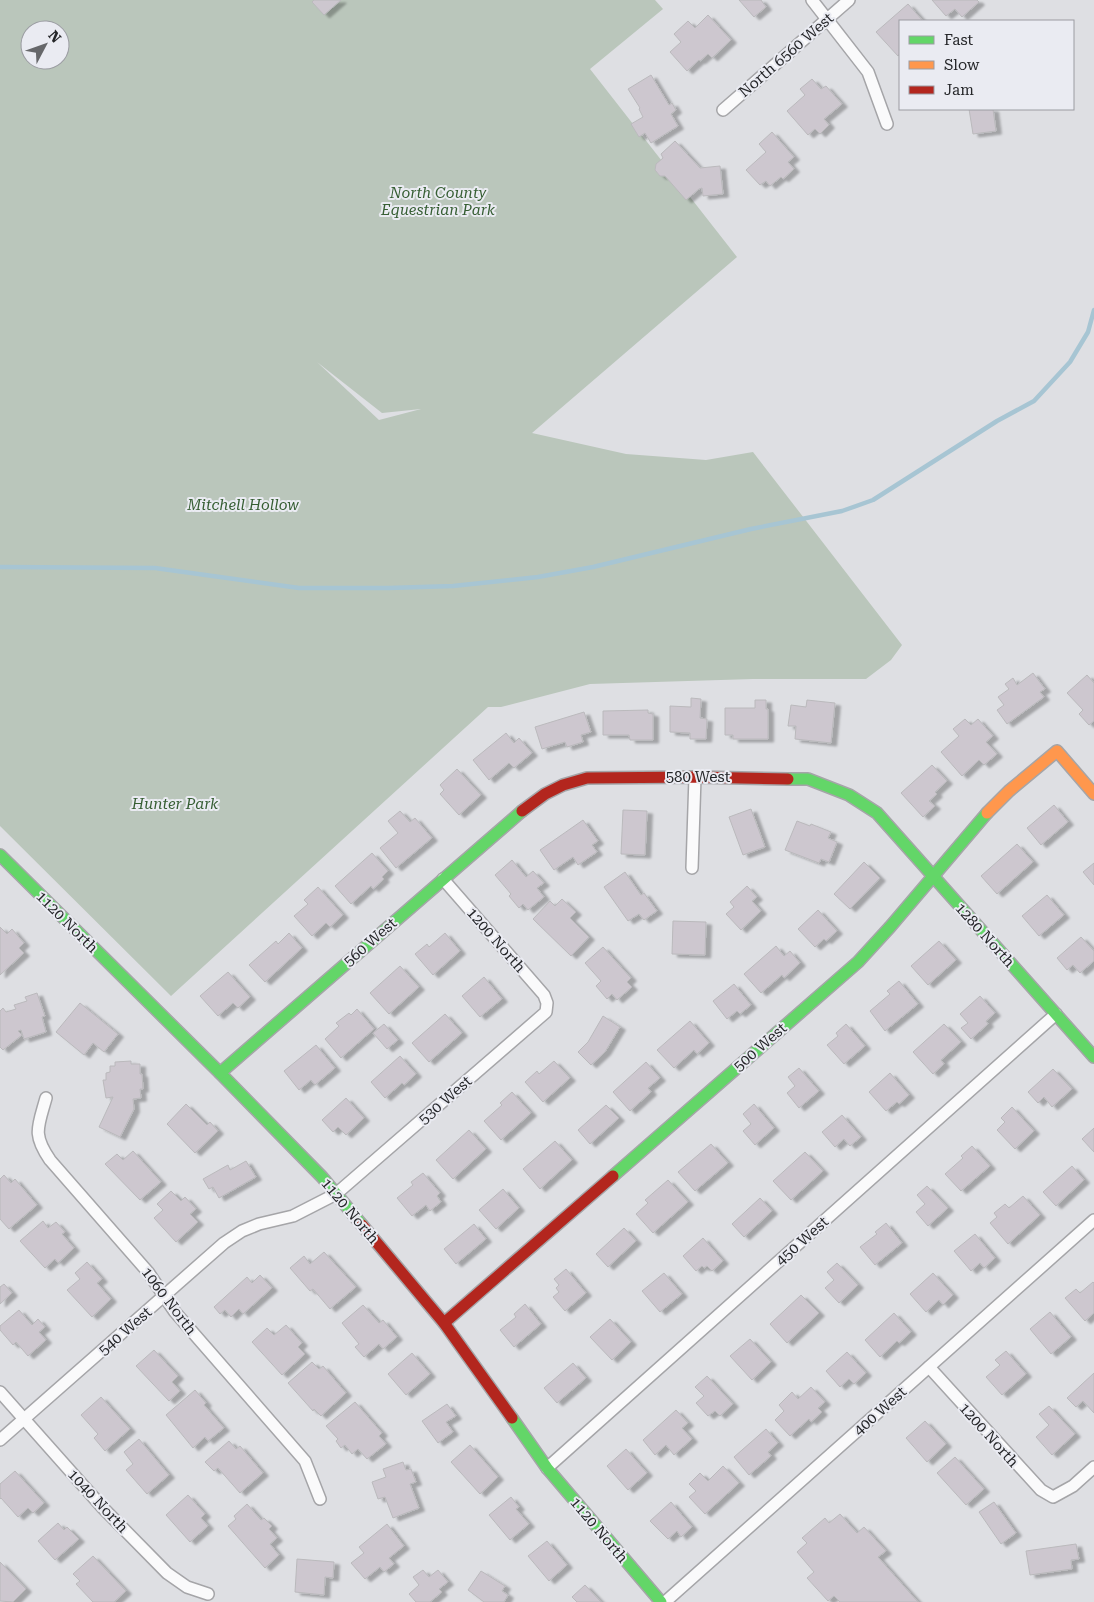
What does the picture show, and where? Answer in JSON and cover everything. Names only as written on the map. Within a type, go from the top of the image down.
[{"type":"street","points":[[812,0],[868,72],[887,124]]},
{"type":"street","name":"North 6560 West","points":[[723,110],[849,0]]},
{"type":"street","name":"500 West","points":[[444,1323],[858,962],[895,922],[982,818],[1003,797],[1057,751],[1094,794]]},
{"type":"street","points":[[692,868],[695,777]]},
{"type":"street","name":"580 West","points":[[521,812],[546,794],[563,785],[587,778],[695,777],[808,779],[848,795],[877,813]]},
{"type":"street","name":"560 West","points":[[220,1073],[521,812]]},
{"type":"street","name":"1280 North","points":[[877,813],[1094,1057]]},
{"type":"street","name":"1120 North","points":[[3,862],[220,1073],[306,1160],[444,1323],[547,1468],[661,1602]]},
{"type":"street","name":"1200 North","points":[[443,879],[535,984],[544,995],[546,1003]]},
{"type":"street","name":"530 West","points":[[336,1194],[546,1012],[546,1003]]},
{"type":"street","name":"450 West","points":[[547,1468],[1056,1014]]},
{"type":"street","name":"1060 North","points":[[46,1098],[38,1130],[40,1146],[50,1160],[148,1272],[175,1312],[305,1461],[320,1499]]},
{"type":"street","name":"540 West","points":[[0,1440],[224,1243],[242,1231],[259,1224],[293,1216],[336,1194]]},
{"type":"street","name":"400 West","points":[[666,1602],[1094,1220]]},
{"type":"street","name":"1200 North","points":[[929,1367],[1027,1477],[1040,1490],[1053,1498],[1073,1486],[1094,1468]]},
{"type":"street","name":"1040 North","points":[[0,1392],[102,1508],[167,1574],[187,1587],[208,1594]]},
{"type":"green space","points":[[0,0],[655,0],[663,9],[590,69],[737,257],[532,433],[626,454],[706,460],[753,452],[902,645],[891,660],[866,679],[753,679],[590,684],[501,707],[488,707],[171,996],[0,826]],"holes":[[[317,362],[382,413],[421,409],[379,420]]]},
{"type":"building","points":[[314,0],[341,0],[324,15],[312,2]]},
{"type":"building","points":[[739,0],[761,0],[766,7],[754,17]]},
{"type":"building","points":[[932,0],[977,0],[979,2],[962,17],[955,9],[946,16]]},
{"type":"building","points":[[908,4],[922,20],[899,20],[898,56],[876,32]]},
{"type":"building","points":[[708,15],[731,40],[712,58],[708,54],[687,71],[670,52],[681,42],[674,34],[688,21],[695,28]]},
{"type":"building","points":[[651,75],[669,105],[672,103],[676,110],[671,114],[678,126],[651,143],[645,133],[639,137],[631,124],[643,117],[640,108],[628,89]]},
{"type":"building","points":[[812,79],[821,89],[826,86],[842,104],[824,119],[829,125],[820,134],[815,129],[808,135],[787,111],[805,95],[800,89]]},
{"type":"building","points":[[969,110],[993,110],[996,131],[973,134]]},
{"type":"building","points":[[772,132],[794,157],[788,162],[794,169],[783,179],[781,177],[770,186],[766,181],[760,185],[746,170],[766,152],[759,144]]},
{"type":"building","points":[[675,141],[700,168],[720,166],[723,194],[703,196],[702,188],[686,200],[665,176],[660,176],[655,170],[656,164],[663,158],[661,154]]},
{"type":"building","points":[[1033,673],[1045,689],[1040,692],[1044,697],[1007,724],[997,710],[1004,705],[998,697],[1009,689],[1005,684],[1013,678],[1017,685]]},
{"type":"building","points":[[1087,675],[1094,683],[1094,721],[1089,725],[1079,714],[1083,710],[1067,693]]},
{"type":"building","points":[[691,698],[701,699],[700,718],[707,719],[706,739],[690,739],[690,733],[670,732],[670,706],[691,707]]},
{"type":"building","points":[[755,700],[766,700],[766,709],[768,709],[768,739],[733,739],[733,735],[725,735],[725,708],[755,708]]},
{"type":"building","points":[[807,700],[835,703],[831,743],[795,739],[796,726],[788,726],[791,705],[806,707]]},
{"type":"building","points":[[648,710],[648,713],[653,714],[653,740],[630,740],[629,735],[603,735],[603,711]]},
{"type":"building","points":[[584,712],[591,732],[581,735],[583,742],[567,747],[565,742],[542,749],[535,727]]},
{"type":"building","points":[[965,719],[971,725],[978,719],[993,736],[986,742],[997,754],[984,765],[979,760],[962,776],[941,752],[959,736],[953,729]]},
{"type":"building","points":[[506,733],[514,743],[519,738],[532,753],[514,768],[509,763],[489,780],[473,760]]},
{"type":"building","points":[[932,765],[947,781],[935,792],[937,794],[929,801],[935,806],[923,817],[901,793]]},
{"type":"building","points":[[457,769],[481,795],[459,815],[440,794],[444,790],[440,785]]},
{"type":"building","points":[[1054,805],[1068,822],[1041,845],[1027,828]]},
{"type":"building","points":[[751,809],[765,847],[743,855],[729,817]]},
{"type":"building","points":[[623,810],[647,811],[645,855],[621,854]]},
{"type":"building","points":[[400,811],[410,822],[415,818],[432,838],[396,868],[380,848],[398,833],[388,821]]},
{"type":"building","points":[[583,820],[598,841],[592,845],[597,852],[578,865],[573,857],[554,870],[540,850]]},
{"type":"building","points":[[797,821],[831,832],[828,838],[837,842],[829,862],[821,859],[819,863],[785,850]]},
{"type":"building","points":[[1017,844],[1033,862],[997,894],[981,876]]},
{"type":"building","points":[[372,853],[388,871],[382,877],[384,879],[373,889],[371,886],[351,904],[335,886]]},
{"type":"building","points":[[512,860],[526,877],[533,871],[544,883],[537,888],[544,897],[528,910],[523,904],[519,908],[509,896],[511,894],[495,875]]},
{"type":"building","points":[[864,862],[880,878],[850,909],[834,894]]},
{"type":"building","points":[[1094,863],[1094,885],[1083,872]]},
{"type":"building","points":[[625,872],[641,895],[644,893],[657,911],[644,920],[639,914],[628,921],[604,887]]},
{"type":"building","points":[[747,886],[757,897],[752,901],[761,911],[741,930],[726,914],[734,907],[730,902]]},
{"type":"building","points":[[318,887],[343,915],[330,927],[326,923],[312,936],[294,916],[308,904],[304,900]]},
{"type":"building","points":[[1047,895],[1064,915],[1039,936],[1022,916]]},
{"type":"building","points":[[562,899],[576,912],[570,918],[589,937],[571,956],[533,919],[550,901],[555,906]]},
{"type":"building","points":[[818,910],[837,931],[826,941],[824,939],[815,947],[798,929]]},
{"type":"building","points":[[673,921],[706,922],[705,955],[672,954]]},
{"type":"building","points":[[0,927],[7,934],[12,929],[24,943],[19,948],[24,953],[0,975]]},
{"type":"building","points":[[289,933],[302,948],[265,982],[249,965],[276,941],[278,944]]},
{"type":"building","points":[[445,933],[460,951],[433,975],[415,954],[427,944],[429,947]]},
{"type":"building","points":[[1081,937],[1094,951],[1094,961],[1080,973],[1073,965],[1067,970],[1057,958]]},
{"type":"building","points":[[939,941],[956,960],[928,985],[911,966]]},
{"type":"building","points":[[776,946],[784,956],[790,951],[800,963],[784,978],[782,975],[761,993],[744,974]]},
{"type":"building","points":[[603,947],[631,978],[627,982],[632,987],[617,1000],[612,994],[607,999],[596,986],[601,981],[585,963]]},
{"type":"building","points":[[400,966],[419,987],[389,1014],[370,993]]},
{"type":"building","points":[[228,972],[250,997],[238,1008],[233,1003],[218,1016],[200,996]]},
{"type":"building","points":[[484,977],[502,999],[480,1017],[462,996]]},
{"type":"building","points":[[899,981],[918,1004],[885,1031],[870,1011],[890,994],[887,991]]},
{"type":"building","points":[[734,984],[751,1005],[740,1014],[737,1011],[727,1019],[713,1001]]},
{"type":"building","points":[[37,993],[45,1016],[42,1017],[46,1032],[24,1039],[21,1030],[18,1031],[22,1035],[3,1050],[0,1047],[0,1011],[3,1008],[6,1012],[16,1009],[14,1005],[27,1001],[25,997]]},
{"type":"building","points":[[980,996],[995,1013],[986,1021],[988,1024],[971,1039],[961,1028],[968,1023],[960,1014]]},
{"type":"building","points":[[80,1003],[118,1034],[104,1052],[93,1043],[84,1055],[56,1032]]},
{"type":"building","points":[[357,1009],[374,1029],[341,1058],[325,1039],[339,1026],[336,1023],[349,1013],[351,1015]]},
{"type":"building","points":[[445,1014],[462,1033],[429,1062],[412,1043]]},
{"type":"building","points":[[603,1016],[620,1027],[605,1052],[591,1065],[578,1052],[588,1042]]},
{"type":"building","points":[[690,1021],[709,1043],[697,1054],[694,1050],[674,1068],[657,1050]]},
{"type":"building","points":[[384,1024],[398,1040],[387,1049],[373,1033]]},
{"type":"building","points":[[846,1024],[865,1046],[844,1064],[827,1045],[838,1036],[836,1033]]},
{"type":"building","points":[[944,1024],[961,1042],[941,1060],[944,1064],[933,1074],[913,1052]]},
{"type":"building","points":[[316,1045],[335,1068],[315,1085],[311,1080],[299,1090],[284,1071]]},
{"type":"building","points":[[400,1056],[416,1074],[385,1098],[371,1082]]},
{"type":"building","points":[[131,1061],[131,1064],[140,1064],[143,1089],[140,1089],[141,1098],[133,1099],[134,1109],[120,1137],[99,1127],[113,1097],[106,1098],[103,1080],[106,1080],[106,1073],[110,1072],[110,1066],[115,1066],[115,1062]]},
{"type":"building","points":[[554,1061],[570,1078],[543,1102],[525,1082],[537,1071],[539,1074]]},
{"type":"building","points":[[646,1062],[660,1078],[648,1088],[651,1092],[630,1111],[613,1092]]},
{"type":"building","points":[[799,1068],[819,1091],[799,1108],[787,1093],[795,1086],[788,1077]]},
{"type":"building","points":[[1053,1069],[1072,1089],[1052,1107],[1044,1097],[1038,1103],[1028,1092]]},
{"type":"building","points":[[890,1073],[909,1095],[899,1104],[897,1102],[886,1111],[869,1092]]},
{"type":"building","points":[[512,1092],[531,1113],[501,1140],[484,1121],[502,1105],[500,1103]]},
{"type":"building","points":[[346,1098],[364,1118],[346,1135],[338,1127],[333,1132],[322,1120]]},
{"type":"building","points":[[186,1104],[207,1125],[210,1122],[218,1131],[195,1153],[167,1124]]},
{"type":"building","points":[[754,1104],[774,1128],[755,1145],[743,1131],[751,1124],[743,1114]]},
{"type":"building","points":[[606,1105],[619,1118],[590,1144],[578,1130]]},
{"type":"building","points":[[1012,1107],[1034,1131],[1015,1149],[997,1130],[1005,1122],[1001,1118]]},
{"type":"building","points":[[842,1115],[861,1137],[850,1146],[844,1139],[835,1147],[822,1132]]},
{"type":"building","points":[[1094,1128],[1094,1152],[1082,1139]]},
{"type":"building","points":[[469,1130],[486,1149],[453,1179],[436,1160]]},
{"type":"building","points":[[555,1141],[572,1160],[540,1189],[523,1169]]},
{"type":"building","points":[[711,1144],[728,1163],[695,1191],[678,1172]]},
{"type":"building","points":[[972,1146],[990,1166],[961,1191],[945,1174],[963,1158],[961,1156]]},
{"type":"building","points":[[133,1151],[161,1182],[140,1200],[105,1164],[117,1154],[123,1160]]},
{"type":"building","points":[[805,1152],[823,1171],[791,1200],[773,1181]]},
{"type":"building","points":[[246,1161],[256,1177],[219,1198],[213,1187],[209,1189],[203,1179],[228,1165],[230,1170]]},
{"type":"building","points":[[1072,1166],[1084,1180],[1056,1206],[1043,1192]]},
{"type":"building","points":[[423,1173],[440,1193],[437,1196],[441,1202],[430,1211],[426,1205],[412,1216],[397,1198],[413,1185],[411,1182]]},
{"type":"building","points":[[4,1175],[11,1183],[15,1179],[37,1205],[9,1229],[0,1219],[0,1179]]},
{"type":"building","points":[[668,1180],[688,1202],[653,1233],[636,1214],[648,1203],[645,1200]]},
{"type":"building","points":[[927,1186],[948,1208],[928,1226],[916,1212],[925,1204],[917,1195]]},
{"type":"building","points":[[503,1189],[519,1208],[496,1229],[479,1210]]},
{"type":"building","points":[[171,1191],[181,1201],[185,1197],[196,1209],[190,1214],[198,1222],[176,1242],[154,1218],[163,1210],[157,1204]]},
{"type":"building","points":[[1023,1196],[1040,1215],[1008,1244],[990,1223],[997,1217],[994,1213],[1005,1204],[1009,1208]]},
{"type":"building","points":[[760,1198],[772,1211],[744,1237],[732,1224]]},
{"type":"building","points":[[43,1221],[48,1228],[56,1222],[65,1232],[62,1234],[74,1248],[58,1263],[55,1259],[45,1268],[20,1241]]},
{"type":"building","points":[[886,1223],[902,1243],[875,1265],[860,1247],[877,1234],[875,1232]]},
{"type":"building","points":[[474,1224],[486,1239],[456,1264],[444,1249]]},
{"type":"building","points":[[624,1228],[636,1241],[608,1267],[596,1254]]},
{"type":"building","points":[[975,1234],[995,1258],[984,1268],[980,1263],[971,1271],[954,1251]]},
{"type":"building","points":[[703,1238],[723,1261],[712,1271],[707,1266],[704,1268],[702,1266],[696,1271],[683,1256]]},
{"type":"building","points":[[324,1252],[356,1287],[330,1309],[313,1289],[310,1291],[290,1268],[304,1256],[310,1264]]},
{"type":"building","points":[[87,1262],[102,1279],[97,1283],[111,1299],[92,1317],[67,1290],[80,1279],[75,1273]]},
{"type":"building","points":[[837,1263],[858,1285],[839,1303],[825,1288],[834,1280],[827,1272]]},
{"type":"building","points":[[566,1269],[586,1293],[565,1311],[553,1297],[559,1292],[556,1288],[559,1285],[554,1279]]},
{"type":"building","points":[[664,1273],[682,1294],[660,1312],[642,1291]]},
{"type":"building","points":[[933,1273],[953,1295],[943,1305],[939,1300],[926,1312],[910,1294]]},
{"type":"building","points":[[260,1275],[272,1288],[243,1314],[239,1309],[231,1317],[225,1310],[220,1314],[214,1307],[247,1277],[252,1283]]},
{"type":"building","points":[[1093,1282],[1094,1313],[1085,1321],[1065,1298],[1076,1289],[1080,1293]]},
{"type":"building","points":[[4,1284],[12,1293],[0,1304],[0,1287]]},
{"type":"building","points":[[801,1295],[819,1313],[787,1343],[770,1324]]},
{"type":"building","points":[[525,1304],[541,1324],[514,1347],[500,1330],[516,1317],[514,1314]]},
{"type":"building","points":[[363,1305],[379,1323],[383,1320],[397,1337],[383,1349],[379,1344],[364,1357],[355,1347],[359,1344],[342,1323]]},
{"type":"building","points":[[19,1310],[32,1325],[38,1319],[45,1327],[39,1332],[46,1340],[28,1356],[16,1342],[13,1345],[0,1330],[0,1326]]},
{"type":"building","points":[[1050,1312],[1071,1337],[1051,1354],[1030,1329]]},
{"type":"building","points":[[894,1313],[911,1332],[899,1343],[897,1341],[880,1357],[865,1340]]},
{"type":"building","points":[[610,1319],[631,1342],[612,1360],[590,1337]]},
{"type":"building","points":[[286,1325],[302,1343],[298,1347],[305,1354],[282,1375],[252,1342],[267,1328],[274,1335]]},
{"type":"building","points":[[750,1339],[771,1362],[752,1380],[730,1356]]},
{"type":"building","points":[[154,1350],[178,1376],[172,1382],[180,1391],[169,1401],[136,1366]]},
{"type":"building","points":[[1006,1351],[1026,1374],[1002,1395],[986,1377],[1000,1365],[995,1360]]},
{"type":"building","points":[[847,1352],[866,1373],[854,1384],[849,1379],[840,1387],[826,1371]]},
{"type":"building","points":[[412,1353],[430,1374],[406,1395],[388,1374]]},
{"type":"building","points":[[312,1362],[319,1369],[323,1366],[346,1393],[321,1416],[314,1409],[313,1411],[288,1383]]},
{"type":"building","points":[[573,1363],[586,1378],[557,1403],[544,1388]]},
{"type":"building","points":[[1094,1373],[1094,1413],[1083,1401],[1076,1407],[1067,1398]]},
{"type":"building","points":[[707,1376],[733,1404],[720,1416],[715,1411],[708,1416],[696,1403],[704,1396],[695,1387]]},
{"type":"building","points":[[811,1387],[825,1402],[818,1408],[822,1412],[811,1422],[809,1419],[790,1436],[775,1420],[784,1411],[779,1405],[792,1392],[798,1399]]},
{"type":"building","points":[[195,1390],[206,1403],[204,1405],[224,1428],[208,1441],[205,1437],[193,1448],[166,1415]]},
{"type":"building","points":[[101,1397],[130,1429],[105,1451],[94,1438],[98,1434],[81,1415]]},
{"type":"building","points":[[355,1402],[382,1433],[379,1436],[386,1444],[367,1459],[358,1449],[352,1454],[345,1445],[341,1448],[336,1441],[338,1439],[326,1426]]},
{"type":"building","points":[[447,1404],[456,1416],[446,1422],[453,1432],[438,1443],[422,1421]]},
{"type":"building","points":[[1049,1406],[1075,1434],[1052,1455],[1036,1437],[1049,1425],[1039,1414]]},
{"type":"building","points":[[676,1410],[688,1423],[682,1428],[692,1439],[674,1455],[666,1445],[655,1455],[643,1440]]},
{"type":"building","points":[[925,1421],[946,1444],[927,1462],[906,1438]]},
{"type":"building","points":[[766,1429],[778,1443],[768,1452],[771,1456],[749,1475],[734,1457]]},
{"type":"building","points":[[139,1439],[169,1475],[147,1494],[126,1470],[133,1464],[124,1452]]},
{"type":"building","points":[[229,1441],[236,1449],[240,1446],[263,1473],[240,1493],[218,1468],[214,1471],[205,1462]]},
{"type":"building","points":[[470,1445],[498,1477],[480,1494],[451,1462]]},
{"type":"building","points":[[626,1449],[647,1473],[628,1490],[607,1466]]},
{"type":"building","points":[[955,1457],[984,1489],[966,1505],[937,1473]]},
{"type":"building","points":[[403,1462],[406,1470],[411,1469],[416,1482],[410,1484],[419,1508],[393,1518],[385,1497],[378,1499],[372,1482],[386,1477],[383,1469]]},
{"type":"building","points":[[723,1466],[739,1483],[705,1514],[689,1497],[696,1491],[689,1484],[700,1473],[708,1481]]},
{"type":"building","points":[[15,1471],[44,1503],[33,1513],[28,1508],[18,1517],[0,1499],[0,1484]]},
{"type":"building","points":[[188,1495],[205,1514],[201,1518],[208,1526],[190,1542],[166,1515]]},
{"type":"building","points":[[511,1497],[519,1507],[516,1509],[529,1524],[510,1540],[489,1515]]},
{"type":"building","points":[[671,1502],[692,1527],[681,1537],[677,1531],[668,1539],[650,1521]]},
{"type":"building","points":[[994,1502],[1016,1533],[1001,1544],[979,1512]]},
{"type":"building","points":[[247,1504],[261,1520],[264,1518],[272,1526],[269,1529],[277,1538],[270,1544],[279,1555],[265,1568],[228,1526],[236,1519],[234,1516]]},
{"type":"building","points":[[840,1514],[857,1533],[864,1527],[886,1551],[878,1557],[918,1602],[840,1602],[834,1596],[828,1601],[807,1578],[814,1572],[797,1552],[807,1543],[802,1538],[825,1518],[829,1523]]},
{"type":"building","points":[[58,1523],[64,1530],[67,1527],[79,1539],[55,1560],[38,1541]]},
{"type":"building","points":[[387,1524],[404,1546],[389,1558],[394,1564],[384,1572],[380,1567],[365,1579],[351,1563],[364,1553],[359,1547]]},
{"type":"building","points":[[547,1541],[567,1565],[549,1581],[528,1556]]},
{"type":"building","points":[[1076,1544],[1079,1559],[1071,1560],[1072,1569],[1030,1575],[1026,1551]]},
{"type":"building","points":[[93,1556],[126,1591],[114,1602],[93,1602],[76,1584],[80,1581],[73,1574]]},
{"type":"building","points":[[297,1559],[334,1562],[333,1578],[325,1577],[324,1595],[295,1592]]},
{"type":"building","points":[[0,1562],[26,1589],[13,1602],[0,1601]]},
{"type":"building","points":[[423,1570],[429,1577],[438,1570],[448,1582],[439,1589],[442,1592],[430,1602],[416,1602],[409,1594],[419,1585],[413,1577]]},
{"type":"building","points":[[481,1571],[505,1586],[502,1591],[508,1595],[504,1602],[484,1602],[468,1590]]},
{"type":"building","points":[[585,1585],[601,1602],[577,1602],[572,1597]]},
{"type":"waterway","points":[[0,567],[155,568],[299,588],[453,586],[538,577],[593,567],[751,529],[842,511],[873,500],[997,421],[1034,401],[1070,362],[1088,332],[1094,310]]},
{"type":"traffic: fast","points":[[788,779],[808,779],[849,795],[877,813],[1094,1057]]},
{"type":"traffic: fast","points":[[220,1073],[522,811]]},
{"type":"traffic: fast","points":[[613,1176],[858,962],[987,813]]},
{"type":"traffic: fast","points":[[0,855],[322,1177],[362,1225]]},
{"type":"traffic: fast","points":[[512,1418],[547,1468],[661,1602]]},
{"type":"traffic: slow","points":[[987,813],[1009,791],[1057,751],[1094,794]]},
{"type":"traffic: jam","points":[[522,811],[545,794],[563,785],[587,778],[695,777],[788,779]]},
{"type":"traffic: jam","points":[[444,1323],[613,1176]]},
{"type":"traffic: jam","points":[[362,1225],[444,1323],[512,1418]]},
{"type":"park label","name":"North County Equestrian Park","points":[[438,202]]},
{"type":"park label","name":"Mitchell Hollow","points":[[243,505]]},
{"type":"park label","name":"Hunter Park","points":[[175,804]]}]
